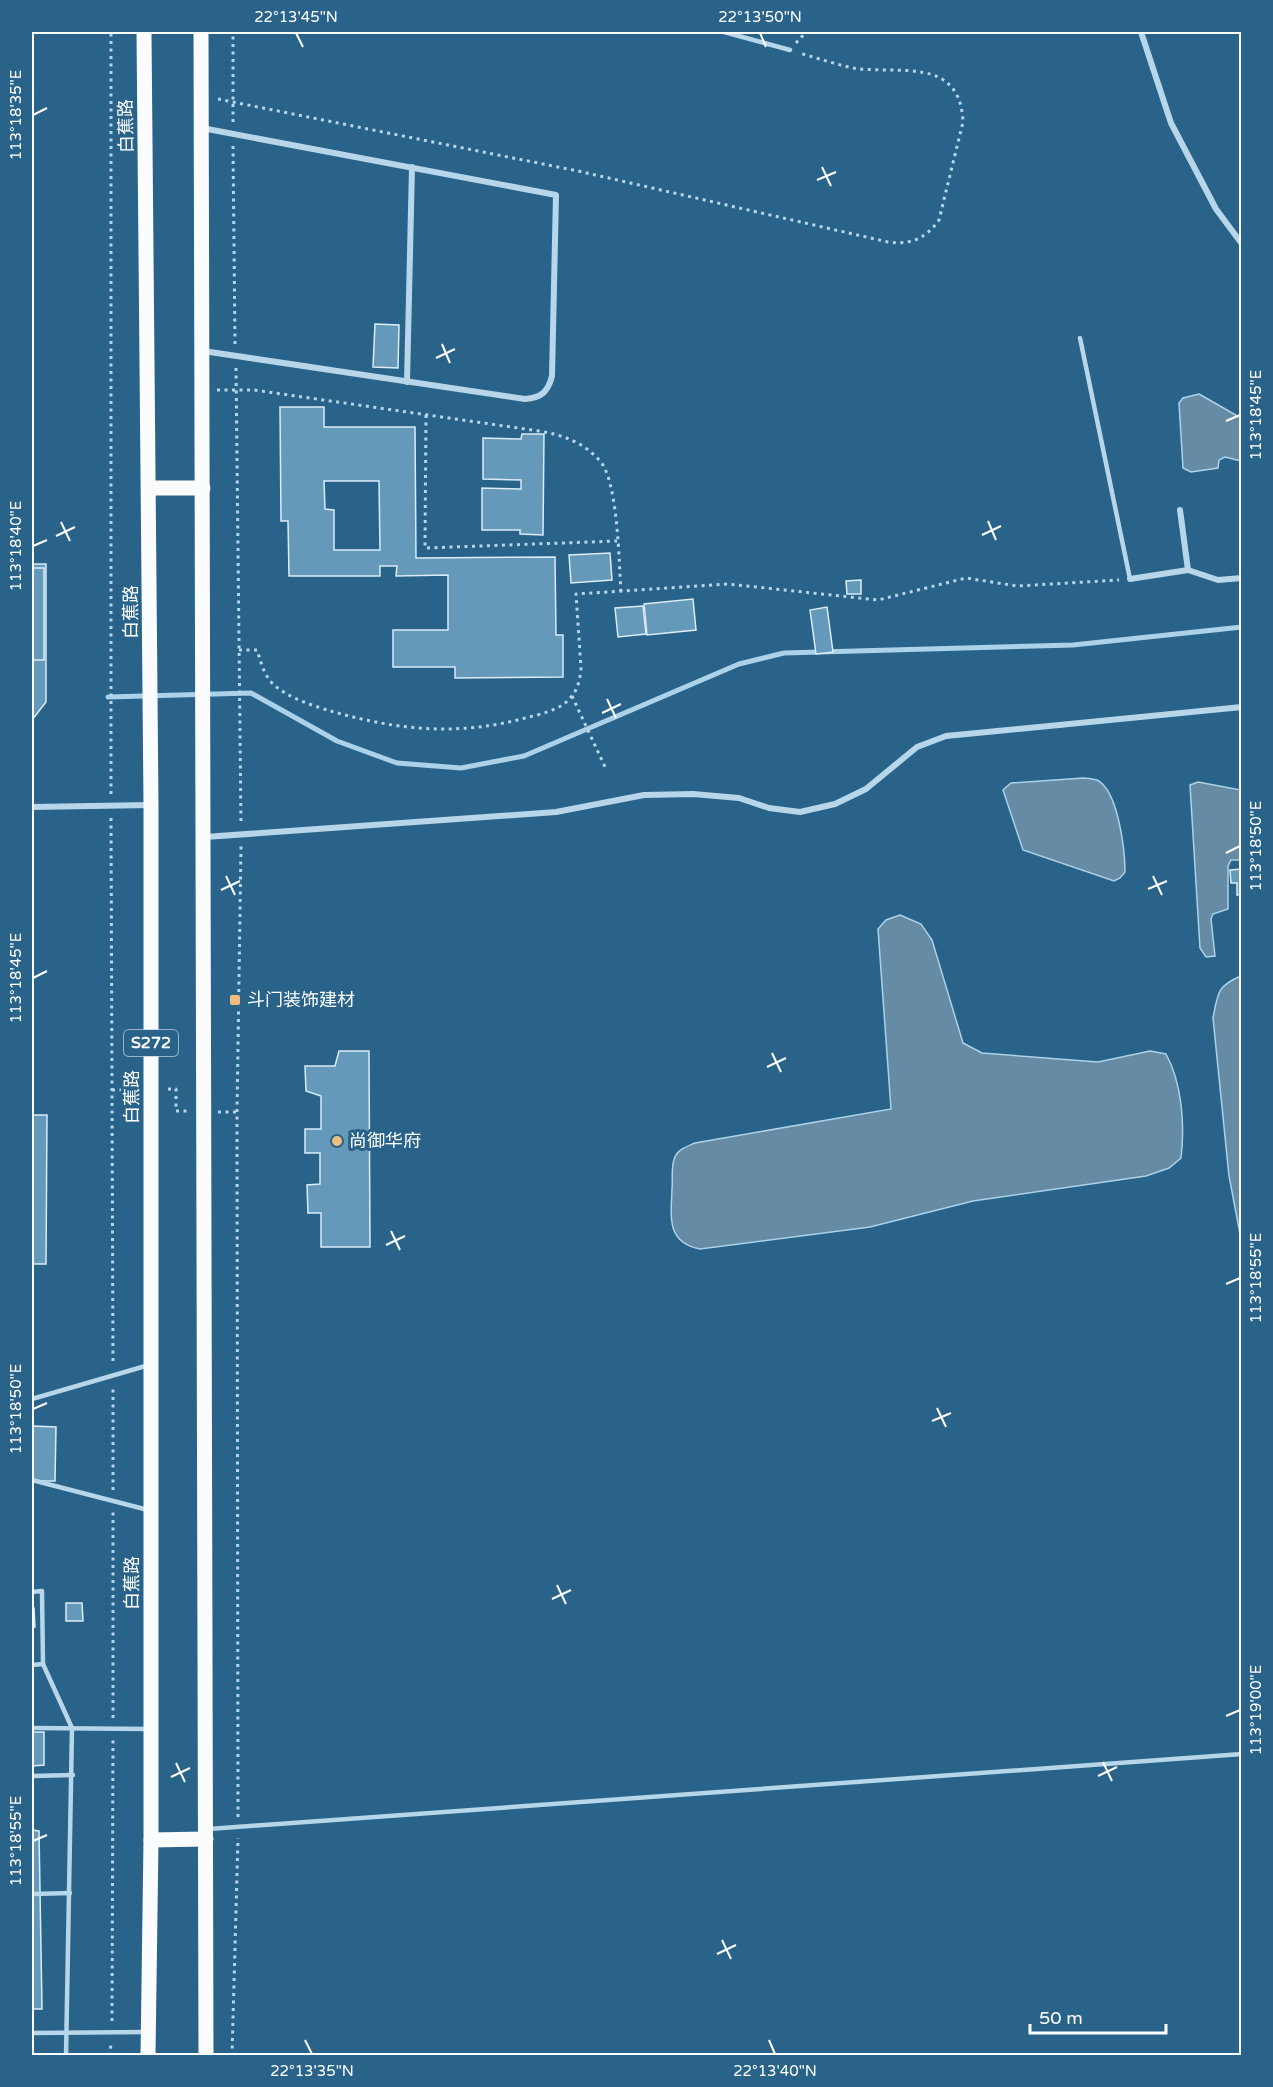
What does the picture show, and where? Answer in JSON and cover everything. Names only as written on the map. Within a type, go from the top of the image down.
[{"type":"main road","name":"白蕉路","points":[[144,32],[152,805],[151,1840],[148,2055]]},
{"type":"main road","name":"S272","points":[[201,32],[206,2055]]},
{"type":"main road","points":[[150,488],[203,489]]},
{"type":"main road","points":[[151,1840],[206,1834]]},
{"type":"street","points":[[1141,32],[1171,123],[1216,209],[1242,244]]},
{"type":"street","points":[[202,128],[556,195],[553,353],[550,386],[535,398],[525,399],[203,351]]},
{"type":"street","points":[[407,382],[412,167]]},
{"type":"street","points":[[1180,510],[1188,570]]},
{"type":"street","points":[[1130,579],[1188,570],[1218,580],[1242,578]]},
{"type":"street","points":[[204,837],[556,812],[654,795],[693,794],[739,798],[769,808],[800,812],[835,804],[866,789],[917,747],[946,735],[1242,707]]},
{"type":"street","points":[[32,807],[152,805]]},
{"type":"lane","points":[[724,32],[790,50]]},
{"type":"lane","points":[[1080,338],[1130,579]]},
{"type":"lane","points":[[32,1399],[151,1364]]},
{"type":"lane","points":[[32,1480],[152,1510]]},
{"type":"lane","points":[[32,1592],[42,1591],[44,1664],[72,1728],[73,1775],[66,2055]]},
{"type":"lane","points":[[32,1665],[44,1664]]},
{"type":"lane","points":[[32,1728],[151,1729]]},
{"type":"lane","points":[[206,1834],[238,1827],[1242,1754]]},
{"type":"lane","points":[[32,1776],[73,1775]]},
{"type":"lane","points":[[32,1894],[70,1893]]},
{"type":"lane","points":[[32,2033],[149,2032]]},
{"type":"path","points":[[110,2055],[113,1729],[111,32]]},
{"type":"path","points":[[232,2055],[238,1827],[237,1112],[241,834],[233,32]]},
{"type":"path","points":[[202,96],[578,171],[888,242],[902,244],[917,241],[930,233],[939,220],[963,122],[963,106],[954,88],[939,77],[922,71],[854,68],[790,50]]},
{"type":"path","points":[[203,390],[236,390],[426,414],[561,435],[582,445],[602,462],[612,487],[621,592]]},
{"type":"path","points":[[426,414],[425,548],[617,541]]},
{"type":"path","points":[[239,650],[257,650],[264,672],[273,684],[288,694],[318,707],[388,725],[423,730],[485,726],[538,715],[561,705],[572,696],[580,680],[581,668],[576,594],[743,586],[878,600],[966,578],[1017,586],[1130,579]]},
{"type":"path","points":[[572,696],[606,769]]},
{"type":"path","points":[[112,1090],[176,1089],[176,1111],[237,1112]]},
{"type":"water","points":[[1199,394],[1241,418],[1241,461],[1225,457],[1219,460],[1218,468],[1191,472],[1183,468],[1179,403],[1183,398]]},
{"type":"water","points":[[1083,778],[1097,780],[1104,786],[1115,808],[1122,836],[1125,872],[1114,881],[1023,850],[1003,790],[1011,783]]},
{"type":"water","points":[[1198,782],[1241,790],[1241,860],[1231,860],[1228,866],[1228,909],[1213,914],[1211,919],[1215,956],[1206,957],[1200,948],[1190,785]]},
{"type":"water","points":[[900,915],[921,924],[932,940],[963,1043],[982,1053],[1098,1062],[1150,1051],[1166,1054],[1176,1078],[1181,1104],[1183,1132],[1181,1158],[1169,1168],[1146,1176],[973,1201],[870,1227],[700,1249],[681,1241],[673,1227],[671,1209],[673,1163],[682,1149],[695,1143],[891,1109],[878,929],[886,920]]},
{"type":"water","points":[[1241,976],[1241,1239],[1229,1176],[1213,1018],[1220,991],[1227,983]]},
{"type":"building","points":[[375,324],[399,325],[398,368],[373,367]]},
{"type":"building","points":[[280,407],[324,407],[324,427],[415,427],[416,558],[555,557],[556,635],[563,635],[563,677],[455,678],[455,667],[393,667],[393,630],[448,630],[448,575],[396,576],[397,566],[380,566],[380,576],[289,576],[288,521],[281,521]],"holes":[[[324,481],[379,481],[380,550],[334,550],[334,510],[325,509]]]},
{"type":"building","points":[[522,434],[544,434],[543,535],[520,534],[520,530],[482,530],[482,488],[521,489],[521,480],[483,479],[483,438],[521,439]]},
{"type":"building","points":[[610,553],[612,580],[571,583],[569,555]]},
{"type":"building","points":[[32,564],[46,564],[46,702],[32,720]]},
{"type":"building","points":[[32,568],[44,568],[44,660],[32,660]]},
{"type":"building","points":[[861,580],[861,594],[847,594],[846,581]]},
{"type":"building","points":[[693,599],[696,630],[647,635],[644,604]]},
{"type":"building","points":[[643,606],[646,634],[618,637],[615,608]]},
{"type":"building","points":[[827,607],[833,652],[816,654],[810,610]]},
{"type":"building","points":[[1242,869],[1242,894],[1237,895],[1237,883],[1231,883],[1230,870]]},
{"type":"building","name":"尚御华府","points":[[339,1051],[369,1051],[370,1247],[321,1247],[321,1213],[308,1213],[307,1185],[320,1184],[320,1153],[305,1153],[305,1129],[321,1129],[321,1096],[306,1091],[305,1066],[335,1066]]},
{"type":"building","points":[[32,1115],[47,1115],[46,1264],[32,1264]]},
{"type":"building","points":[[32,1426],[56,1427],[55,1481],[32,1481]]},
{"type":"building","points":[[66,1603],[82,1603],[83,1621],[66,1621]]},
{"type":"building","points":[[32,1608],[34,1608],[35,1627],[32,1628]]},
{"type":"building","points":[[32,1732],[44,1732],[44,1765],[32,1766]]},
{"type":"building","points":[[32,1830],[39,1831],[42,2009],[32,2009]]},
{"type":"waterway","points":[[108,697],[251,693],[337,741],[397,763],[461,768],[524,756],[739,664],[784,653],[1073,645],[1242,627]]},
{"type":"place","name":"斗门装饰建材","points":[[235,1000]]},
{"type":"place","name":"尚御华府","points":[[337,1141]]}]
